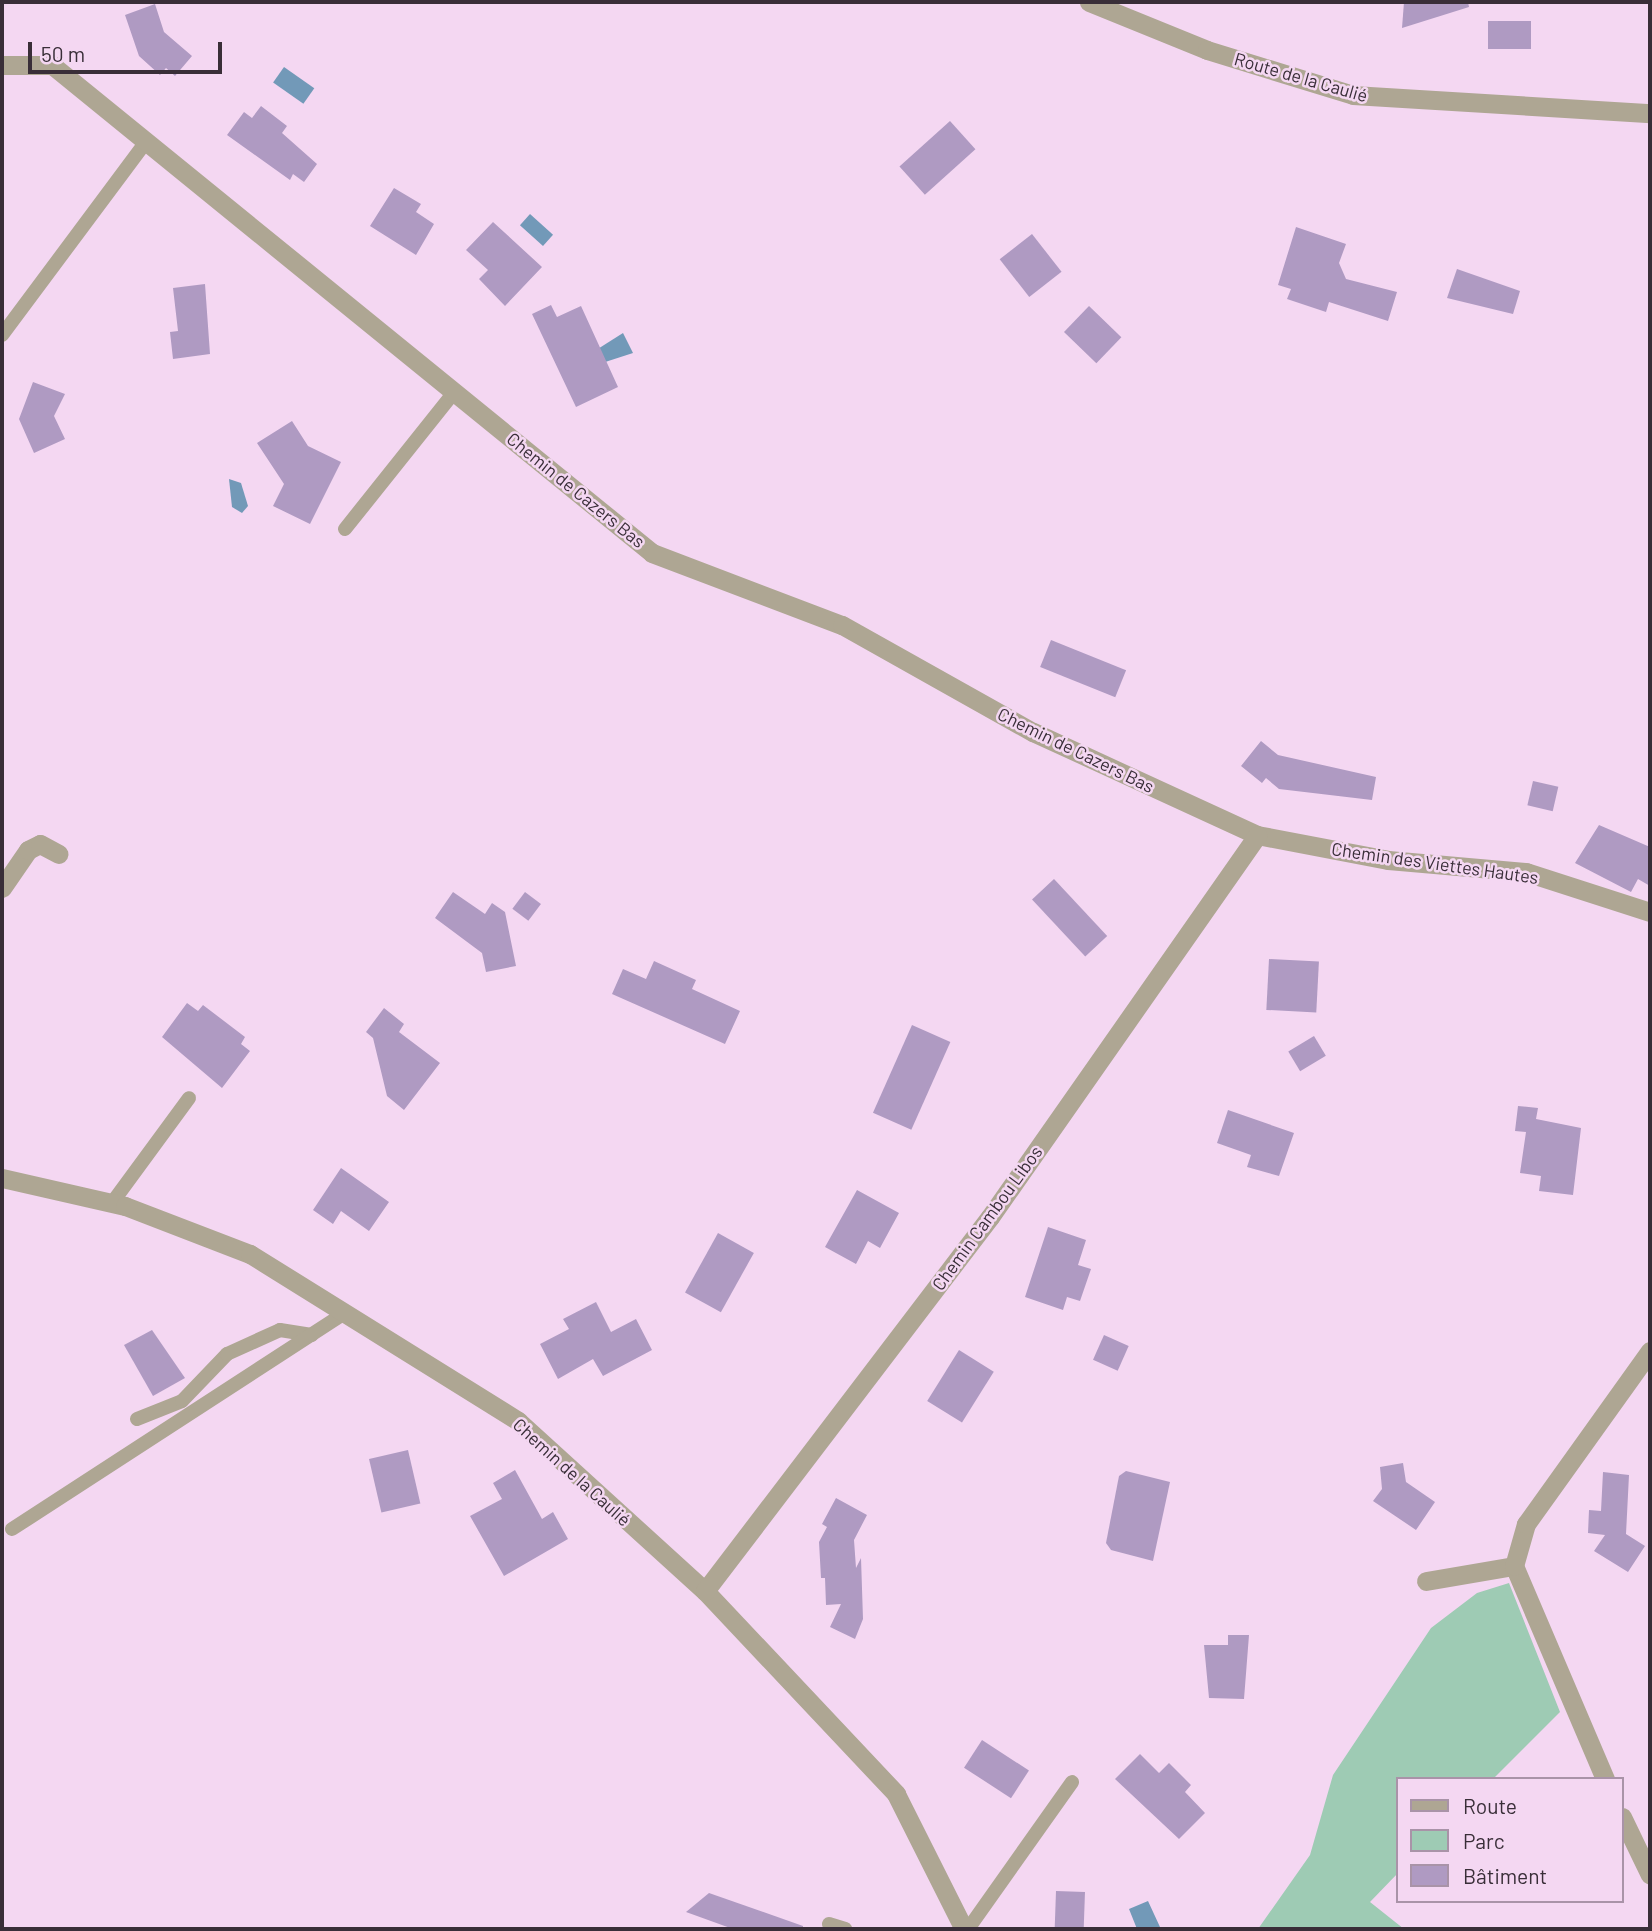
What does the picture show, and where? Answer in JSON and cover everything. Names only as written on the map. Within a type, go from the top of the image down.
[{"type":"street","name":"Route de la Caulié","points":[[1089,2],[1207,50],[1353,95],[1650,113]]},
{"type":"street","name":"Chemin de Cazers Bas","points":[[2,65],[52,65],[652,552],[842,625],[1033,732],[1257,835]]},
{"type":"street","name":"Chemin des Viettes Hautes","points":[[1257,835],[1388,860],[1526,872],[1650,912]]},
{"type":"street","name":"Chemin Cambou Libos","points":[[705,1591],[990,1217],[1257,835]]},
{"type":"street","points":[[2,888],[28,850],[40,844],[59,854]]},
{"type":"street","name":"Chemin de la Caulié","points":[[2,1178],[112,1203],[250,1254],[519,1421],[705,1591],[896,1794],[966,1929]]},
{"type":"street","points":[[1604,1777],[1514,1566],[1526,1524],[1650,1351]]},
{"type":"street","points":[[1426,1581],[1514,1566]]},
{"type":"street","points":[[1624,1821],[1650,1875]]},
{"type":"lane","points":[[2,335],[146,142]]},
{"type":"lane","points":[[345,529],[455,391]]},
{"type":"lane","points":[[112,1203],[189,1098]]},
{"type":"lane","points":[[12,1529],[344,1313]]},
{"type":"lane","points":[[137,1419],[182,1401],[227,1354],[280,1330],[312,1335]]},
{"type":"lane","points":[[966,1929],[1072,1782]]},
{"type":"lane","points":[[829,1924],[845,1929]]},
{"type":"green space","points":[[1509,1583],[1560,1712],[1495,1777],[1396,1777],[1396,1875],[1370,1902],[1404,1929],[1258,1929],[1310,1855],[1333,1775],[1431,1628],[1477,1593]]},
{"type":"water","points":[[284,67],[314,88],[303,104],[273,83]]},
{"type":"water","points":[[530,214],[553,235],[543,246],[520,225]]},
{"type":"water","points":[[623,333],[633,353],[599,364],[593,352]]},
{"type":"water","points":[[229,479],[241,483],[248,506],[242,513],[232,507]]},
{"type":"water","points":[[1148,1901],[1160,1927],[1166,1929],[1137,1929],[1129,1909]]},
{"type":"building","points":[[1404,2],[1468,2],[1469,7],[1402,28]]},
{"type":"building","points":[[155,4],[164,32],[192,56],[175,76],[166,68],[160,75],[139,56],[125,15]]},
{"type":"building","points":[[1488,21],[1531,21],[1531,49],[1488,49]]},
{"type":"building","points":[[261,106],[287,126],[282,133],[317,164],[304,182],[293,174],[290,180],[227,135],[244,112],[252,118]]},
{"type":"building","points":[[950,121],[975,149],[925,195],[899,167]]},
{"type":"building","points":[[394,188],[421,204],[416,212],[434,224],[416,255],[370,226]]},
{"type":"building","points":[[493,222],[542,267],[505,306],[479,279],[488,270],[466,250]]},
{"type":"building","points":[[1296,227],[1346,244],[1339,263],[1346,279],[1397,292],[1388,321],[1329,302],[1326,312],[1287,299],[1291,289],[1278,285]]},
{"type":"building","points":[[1032,234],[1062,272],[1029,297],[1000,259]]},
{"type":"building","points":[[1457,269],[1520,291],[1513,314],[1447,298]]},
{"type":"building","points":[[205,284],[210,354],[173,359],[170,332],[178,331],[173,288]]},
{"type":"building","points":[[551,305],[557,317],[581,306],[618,387],[576,407],[532,314]]},
{"type":"building","points":[[1089,306],[1121,337],[1096,363],[1064,332]]},
{"type":"building","points":[[33,382],[65,394],[54,416],[65,439],[34,453],[19,419]]},
{"type":"building","points":[[292,421],[308,446],[341,462],[310,524],[273,506],[284,484],[257,443]]},
{"type":"building","points":[[1051,640],[1126,670],[1115,697],[1040,667]]},
{"type":"building","points":[[1261,741],[1278,755],[1376,777],[1372,800],[1279,789],[1266,778],[1262,783],[1241,766]]},
{"type":"building","points":[[1533,781],[1558,787],[1553,811],[1527,805]]},
{"type":"building","points":[[1599,825],[1650,847],[1650,886],[1638,879],[1631,892],[1575,863]]},
{"type":"building","points":[[1054,879],[1107,936],[1085,957],[1032,899]]},
{"type":"building","points":[[453,892],[485,914],[492,903],[505,912],[516,966],[486,972],[482,953],[435,918]]},
{"type":"building","points":[[525,892],[541,904],[528,921],[512,909]]},
{"type":"building","points":[[1269,959],[1319,962],[1316,1013],[1266,1010]]},
{"type":"building","points":[[654,961],[696,980],[692,989],[740,1011],[725,1044],[612,994],[623,969],[646,979]]},
{"type":"building","points":[[187,1003],[198,1011],[203,1005],[245,1037],[241,1044],[250,1051],[222,1088],[162,1037]]},
{"type":"building","points":[[384,1008],[404,1024],[399,1032],[440,1063],[404,1110],[387,1096],[373,1038],[366,1032]]},
{"type":"building","points":[[912,1025],[950,1042],[911,1130],[873,1113]]},
{"type":"building","points":[[1314,1036],[1326,1056],[1300,1071],[1288,1051]]},
{"type":"building","points":[[1518,1106],[1538,1108],[1536,1119],[1581,1128],[1573,1195],[1539,1191],[1541,1176],[1520,1173],[1526,1132],[1515,1131]]},
{"type":"building","points":[[1228,1110],[1294,1133],[1279,1176],[1247,1167],[1251,1155],[1217,1143]]},
{"type":"building","points":[[341,1168],[389,1202],[369,1231],[341,1211],[333,1224],[313,1210]]},
{"type":"building","points":[[857,1190],[899,1213],[880,1248],[868,1241],[856,1264],[825,1247]]},
{"type":"building","points":[[1048,1227],[1086,1240],[1078,1265],[1091,1269],[1080,1301],[1067,1297],[1063,1310],[1025,1297]]},
{"type":"building","points":[[718,1233],[754,1253],[721,1312],[685,1292]]},
{"type":"building","points":[[596,1302],[611,1332],[636,1319],[652,1350],[603,1376],[593,1359],[558,1379],[540,1344],[569,1329],[563,1319]]},
{"type":"building","points":[[152,1330],[185,1378],[153,1396],[124,1345]]},
{"type":"building","points":[[1104,1335],[1129,1346],[1118,1371],[1093,1360]]},
{"type":"building","points":[[959,1350],[994,1372],[962,1423],[927,1401]]},
{"type":"building","points":[[408,1450],[420,1504],[381,1513],[369,1459]]},
{"type":"building","points":[[1403,1463],[1406,1482],[1435,1502],[1416,1530],[1373,1501],[1382,1489],[1380,1467]]},
{"type":"building","points":[[515,1470],[542,1519],[553,1512],[568,1539],[504,1576],[470,1516],[502,1499],[493,1483]]},
{"type":"building","points":[[1126,1471],[1170,1482],[1153,1561],[1111,1550],[1106,1543],[1119,1476]]},
{"type":"building","points":[[1603,1472],[1629,1475],[1626,1534],[1645,1546],[1628,1572],[1594,1551],[1605,1535],[1588,1533],[1589,1510],[1601,1511]]},
{"type":"building","points":[[836,1498],[867,1515],[854,1540],[856,1568],[861,1558],[863,1619],[855,1639],[830,1627],[841,1604],[826,1605],[825,1578],[821,1578],[819,1542],[827,1527],[822,1524]]},
{"type":"building","points":[[1228,1635],[1249,1635],[1244,1699],[1209,1698],[1204,1645],[1228,1645]]},
{"type":"building","points":[[982,1740],[1029,1770],[1011,1798],[964,1768]]},
{"type":"building","points":[[1140,1754],[1159,1773],[1169,1763],[1191,1785],[1185,1792],[1205,1813],[1179,1839],[1115,1779]]},
{"type":"building","points":[[1056,1891],[1085,1892],[1084,1928],[1055,1927]]},
{"type":"building","points":[[709,1893],[803,1926],[803,1929],[733,1929],[686,1912]]}]
